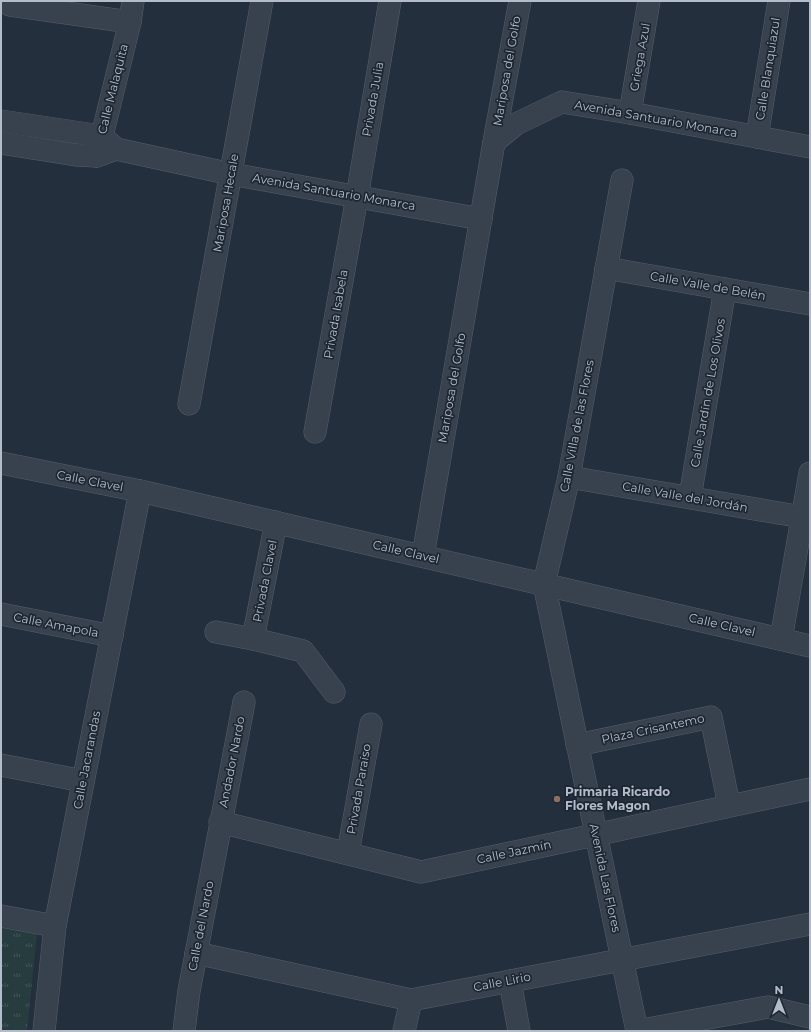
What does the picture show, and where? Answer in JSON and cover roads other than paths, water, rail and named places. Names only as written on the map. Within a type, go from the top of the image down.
[{"type":"street","name":"Calle Malaquita","points":[[105,147],[133,1]]},
{"type":"street","name":"Mariposa Hecale","points":[[189,404],[262,1]]},
{"type":"street","name":"Privada Julia","points":[[356,196],[390,1]]},
{"type":"street","name":"Mariposa del Golfo","points":[[423,556],[494,142],[520,1]]},
{"type":"street","name":"Griega Azul","points":[[630,113],[649,1]]},
{"type":"street","name":"Calle Blanquiazul","points":[[757,137],[779,1]]},
{"type":"street","points":[[10,6],[130,22]]},
{"type":"street","name":"Avenida Santuario Monarca","points":[[494,142],[516,124],[562,102],[630,113],[810,147]]},
{"type":"street","name":"Avenida Santuario Monarca","points":[[1,121],[105,147],[231,174],[481,219]]},
{"type":"street","name":"Avenida Santuario Monarca","points":[[1,143],[76,155],[105,147]]},
{"type":"street","name":"Calle Villa de las Flores","points":[[544,584],[569,477],[622,180]]},
{"type":"street","name":"Privada Isabela","points":[[315,432],[356,196]]},
{"type":"street","name":"Calle Valle de Belén","points":[[606,268],[810,304]]},
{"type":"street","name":"Calle Jardín de Los Olivos","points":[[690,497],[725,289]]},
{"type":"street","name":"Calle Clavel","points":[[1,463],[140,491],[810,646]]},
{"type":"street","points":[[781,639],[810,473]]},
{"type":"street","name":"Calle Valle del Jordán","points":[[569,477],[690,497],[802,518]]},
{"type":"street","name":"Calle Jacarandas","points":[[44,1031],[55,926],[140,491]]},
{"type":"street","name":"Privada Clavel","points":[[253,639],[276,522]]},
{"type":"street","name":"Avenida Las Flores","points":[[544,584],[637,1031]]},
{"type":"street","name":"Calle Amapola","points":[[1,614],[112,636]]},
{"type":"street","name":"Privada Clavel","points":[[216,632],[303,651],[334,692]]},
{"type":"street","name":"Andador Nardo","points":[[220,822],[244,702]]},
{"type":"street","name":"Plaza Crisantemo","points":[[578,745],[711,717],[730,805]]},
{"type":"street","name":"Privada Paraíso","points":[[348,853],[371,724]]},
{"type":"street","points":[[1,765],[84,780]]},
{"type":"street","name":"Calle Jazmín","points":[[220,822],[421,872],[810,789]]},
{"type":"street","name":"Calle del Nardo","points":[[184,1031],[189,990],[220,822]]},
{"type":"street","points":[[1,916],[55,926]]},
{"type":"street","name":"Calle Lirio","points":[[196,953],[411,1000],[810,924]]},
{"type":"street","points":[[510,981],[519,1031]]},
{"type":"street","points":[[404,1031],[411,1000]]},
{"type":"street","points":[[637,1031],[768,1007],[810,1017]]},
{"type":"place","name":"Primaria Ricardo Flores Magon","points":[[557,799]]}]
